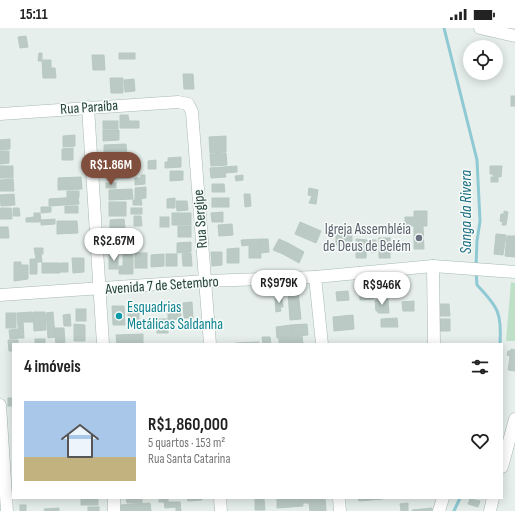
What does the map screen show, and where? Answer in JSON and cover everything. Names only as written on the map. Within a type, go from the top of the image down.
[{"type":"street","points":[[480,28],[515,36]]},
{"type":"street","name":"Rua Paraíba","points":[[0,114],[178,102]]},
{"type":"street","name":"Rua Sergipe","points":[[178,102],[188,104],[192,112],[210,343]]},
{"type":"street","points":[[88,107],[103,343]]},
{"type":"street","points":[[433,266],[434,343]]},
{"type":"street","name":"Avenida 7 de Setembro","points":[[0,295],[205,281],[315,276],[433,266],[515,272]]},
{"type":"street","points":[[315,276],[322,343]]},
{"type":"street","points":[[0,404],[6,511]]},
{"type":"street","points":[[503,462],[515,419]]},
{"type":"street","points":[[114,499],[114,511]]},
{"type":"street","points":[[220,499],[221,511]]},
{"type":"street","points":[[339,499],[340,511]]},
{"type":"street","points":[[439,511],[443,499]]},
{"type":"street","points":[[490,511],[493,499]]},
{"type":"green space","points":[[511,282],[515,283],[515,341],[506,341]]},
{"type":"building","points":[[26,36],[28,47],[20,48],[18,37]]},
{"type":"building","points":[[39,53],[42,53],[42,61],[38,61]]},
{"type":"building","points":[[119,53],[135,53],[135,59],[119,59]]},
{"type":"building","points":[[92,55],[104,55],[105,70],[93,70]]},
{"type":"building","points":[[42,60],[51,60],[51,68],[55,68],[56,78],[43,78]]},
{"type":"building","points":[[183,74],[193,74],[194,89],[184,89]]},
{"type":"building","points":[[110,78],[123,78],[123,93],[111,93]]},
{"type":"building","points":[[134,79],[135,91],[125,92],[124,80]]},
{"type":"building","points":[[511,96],[515,96],[515,106],[511,106]]},
{"type":"building","points":[[120,115],[128,115],[129,121],[139,121],[139,128],[120,128]]},
{"type":"building","points":[[103,121],[118,121],[118,129],[103,129]]},
{"type":"building","points":[[103,130],[119,130],[119,140],[103,141]]},
{"type":"building","points":[[75,135],[75,146],[63,147],[63,136]]},
{"type":"building","points":[[226,136],[226,152],[210,153],[209,137]]},
{"type":"building","points":[[10,139],[10,149],[0,150],[0,140]]},
{"type":"building","points":[[126,144],[127,159],[104,159],[104,145]]},
{"type":"building","points":[[73,148],[73,160],[62,160],[62,149]]},
{"type":"building","points":[[0,151],[9,151],[9,163],[0,164]]},
{"type":"building","points":[[226,153],[227,165],[211,166],[210,154]]},
{"type":"building","points":[[181,157],[181,167],[165,168],[165,162],[168,162],[168,158]]},
{"type":"building","points":[[156,160],[156,169],[148,169],[148,161]]},
{"type":"building","points":[[104,162],[113,162],[113,170],[104,170]]},
{"type":"building","points":[[0,166],[13,166],[13,178],[0,178]]},
{"type":"building","points":[[237,166],[237,172],[225,173],[226,177],[211,178],[210,168]]},
{"type":"building","points":[[490,166],[502,166],[501,177],[490,174]]},
{"type":"building","points":[[130,171],[130,178],[107,180],[107,172]]},
{"type":"building","points":[[170,171],[183,171],[183,180],[170,181]]},
{"type":"building","points":[[141,175],[145,175],[145,184],[135,185],[135,178],[141,178]]},
{"type":"building","points":[[243,175],[243,180],[236,181],[235,176]]},
{"type":"building","points":[[81,177],[82,189],[58,190],[58,178]]},
{"type":"building","points":[[491,177],[498,177],[498,182],[491,182]]},
{"type":"building","points":[[13,179],[14,191],[0,191],[0,180]]},
{"type":"building","points":[[106,183],[116,183],[116,188],[106,188]]},
{"type":"building","points":[[212,184],[224,184],[225,192],[212,192]]},
{"type":"building","points":[[146,187],[146,198],[135,199],[135,188]]},
{"type":"building","points":[[309,188],[318,190],[316,204],[309,203],[312,196],[308,195]]},
{"type":"building","points":[[132,189],[133,199],[109,200],[109,190]]},
{"type":"building","points":[[67,191],[79,191],[79,197],[67,197]]},
{"type":"building","points":[[14,194],[15,205],[1,206],[0,195]]},
{"type":"building","points":[[244,194],[250,194],[251,206],[245,207]]},
{"type":"building","points":[[78,197],[79,204],[49,206],[49,199]]},
{"type":"building","points":[[175,198],[175,208],[167,208],[167,199]]},
{"type":"building","points":[[212,198],[229,198],[229,207],[212,207]]},
{"type":"building","points":[[141,199],[142,205],[133,205],[133,200]]},
{"type":"building","points":[[176,201],[187,201],[188,210],[177,211]]},
{"type":"building","points":[[109,202],[126,202],[126,216],[109,216]]},
{"type":"building","points":[[65,206],[78,206],[78,213],[65,213]]},
{"type":"building","points":[[41,207],[51,207],[51,212],[41,213]]},
{"type":"building","points":[[0,208],[11,208],[12,219],[0,219]]},
{"type":"building","points":[[13,208],[19,208],[20,216],[13,216]]},
{"type":"building","points":[[131,208],[142,208],[142,214],[131,214]]},
{"type":"building","name":"Igreja Assembléia de Deus de Belém","points":[[414,211],[427,211],[427,226],[423,226],[424,249],[414,249],[414,226],[405,226],[405,217],[414,217]]},
{"type":"building","points":[[504,211],[508,212],[506,225],[502,225],[503,222],[500,221],[501,214],[504,214]]},
{"type":"building","points":[[223,212],[223,222],[212,222],[211,213]]},
{"type":"building","points":[[34,213],[40,213],[41,222],[26,222],[26,218],[34,217]]},
{"type":"building","points":[[172,213],[191,213],[191,225],[172,225]]},
{"type":"building","points":[[134,216],[141,216],[142,226],[134,226]]},
{"type":"building","points":[[160,217],[169,217],[169,227],[160,227]]},
{"type":"building","points":[[55,219],[55,224],[41,225],[41,220]]},
{"type":"building","points":[[124,219],[125,228],[110,229],[110,220]]},
{"type":"building","points":[[57,221],[77,221],[78,233],[57,234]]},
{"type":"building","points":[[300,222],[321,231],[316,243],[295,234]]},
{"type":"building","points":[[232,224],[233,235],[219,236],[218,225]]},
{"type":"building","points":[[178,226],[191,226],[191,237],[178,237]]},
{"type":"building","points":[[0,227],[8,227],[9,238],[0,238]]},
{"type":"building","points":[[117,230],[118,244],[110,244],[110,231]]},
{"type":"building","points":[[336,234],[352,234],[352,245],[336,245]]},
{"type":"building","points":[[496,234],[506,235],[503,255],[494,254]]},
{"type":"building","points":[[507,236],[515,236],[515,257],[505,256]]},
{"type":"building","points":[[379,238],[390,238],[390,258],[379,258]]},
{"type":"building","points":[[260,239],[268,239],[269,252],[261,253]]},
{"type":"building","points":[[260,239],[261,258],[249,258],[249,245],[242,246],[241,240]]},
{"type":"building","points":[[279,239],[288,243],[283,254],[273,250]]},
{"type":"building","points":[[356,239],[367,240],[366,258],[356,258]]},
{"type":"building","points":[[370,240],[376,240],[376,252],[370,252]]},
{"type":"building","points":[[191,242],[191,252],[177,253],[177,243]]},
{"type":"building","points":[[288,243],[304,252],[299,263],[283,254]]},
{"type":"building","points":[[34,248],[43,248],[43,254],[41,254],[42,262],[37,262],[37,274],[30,274],[30,259],[36,259]]},
{"type":"building","points":[[239,248],[239,263],[227,263],[227,249]]},
{"type":"building","points":[[123,252],[133,252],[133,274],[119,274],[119,266],[123,266]]},
{"type":"building","points":[[211,252],[222,252],[222,265],[212,266]]},
{"type":"building","points":[[135,253],[147,253],[147,268],[135,268]]},
{"type":"building","points":[[191,253],[192,266],[183,266],[182,254]]},
{"type":"building","points":[[109,254],[118,254],[118,269],[109,269]]},
{"type":"building","points":[[164,254],[164,266],[151,267],[151,255]]},
{"type":"building","points":[[166,254],[177,254],[177,266],[166,266]]},
{"type":"building","points":[[72,258],[84,258],[84,272],[73,273]]},
{"type":"building","points":[[14,262],[21,262],[21,265],[28,265],[28,279],[14,281]]},
{"type":"building","points":[[42,263],[51,263],[51,273],[42,273]]},
{"type":"building","points":[[51,263],[59,263],[60,273],[51,273]]},
{"type":"building","points":[[60,263],[68,263],[68,272],[60,272]]},
{"type":"building","points":[[369,283],[373,283],[374,299],[360,300],[359,287],[370,286]]},
{"type":"building","points":[[298,291],[301,319],[290,320],[288,292]]},
{"type":"building","points":[[348,291],[349,300],[337,301],[336,292]]},
{"type":"building","points":[[275,298],[282,298],[283,307],[280,307],[281,311],[276,312]]},
{"type":"building","points":[[388,299],[389,313],[378,313],[378,311],[376,311],[375,300]]},
{"type":"building","points":[[414,301],[414,311],[403,311],[402,302]]},
{"type":"building","points":[[192,302],[193,318],[184,318],[183,303]]},
{"type":"building","points":[[128,304],[139,306],[139,322],[128,323]]},
{"type":"building","points":[[168,304],[180,304],[181,319],[168,320]]},
{"type":"building","points":[[437,304],[449,304],[450,316],[437,316]]},
{"type":"building","name":"Esquadrias Metálicas Saldanha","points":[[112,306],[124,306],[125,325],[113,325]]},
{"type":"building","points":[[76,309],[86,309],[86,321],[76,321]]},
{"type":"building","points":[[32,312],[33,322],[23,322],[24,338],[19,338],[17,313]]},
{"type":"building","points":[[33,312],[45,312],[46,330],[34,331]]},
{"type":"building","points":[[53,312],[55,337],[48,338],[46,313]]},
{"type":"building","points":[[6,313],[16,313],[16,328],[6,328]]},
{"type":"building","points":[[70,314],[71,326],[64,326],[63,315]]},
{"type":"building","points":[[353,315],[354,329],[334,331],[333,317]]},
{"type":"building","points":[[397,318],[398,327],[381,327],[381,319]]},
{"type":"building","points":[[157,319],[168,319],[168,333],[157,333]]},
{"type":"building","points":[[437,319],[450,319],[450,331],[437,331]]},
{"type":"building","points":[[74,324],[85,325],[85,341],[74,341]]},
{"type":"building","points":[[307,324],[308,335],[292,336],[291,325]]},
{"type":"building","points":[[291,325],[292,336],[277,338],[276,327]]},
{"type":"building","points":[[54,328],[64,328],[65,343],[56,343]]},
{"type":"building","points":[[18,329],[19,338],[10,339],[9,330]]},
{"type":"building","points":[[143,334],[143,343],[117,343],[116,335]]},
{"type":"building","points":[[302,336],[303,343],[279,343],[279,338]]},
{"type":"building","points":[[262,337],[270,337],[271,343],[263,343]]},
{"type":"building","points":[[35,339],[45,339],[45,343],[35,343]]},
{"type":"building","points":[[8,340],[18,340],[18,343],[12,343],[12,351],[9,351]]},
{"type":"building","points":[[259,342],[259,343],[235,343]]},
{"type":"building","points":[[511,349],[515,350],[515,371],[508,370],[510,356],[507,355],[508,351],[511,351]]},
{"type":"building","points":[[8,398],[12,398],[12,406],[8,406]]},
{"type":"building","points":[[81,499],[98,499],[98,505],[81,505]]},
{"type":"building","points":[[126,499],[142,499],[142,503],[127,503]]},
{"type":"building","points":[[159,499],[168,499],[168,502],[159,502]]},
{"type":"building","points":[[187,499],[202,499],[202,500],[188,501]]},
{"type":"building","points":[[255,499],[264,499],[265,510],[255,510]]},
{"type":"building","points":[[277,499],[302,499],[303,506],[277,508]]},
{"type":"building","points":[[302,499],[325,499],[326,511],[310,511],[309,503],[302,503]]},
{"type":"building","points":[[358,499],[383,499],[359,501]]},
{"type":"building","points":[[470,499],[480,501],[478,507],[468,504]]},
{"type":"building","points":[[164,502],[180,502],[181,511],[176,511],[176,507],[165,508]]},
{"type":"building","points":[[150,503],[151,511],[121,511],[121,505]]},
{"type":"building","points":[[408,503],[408,511],[401,511],[400,504]]},
{"type":"building","points":[[20,505],[26,505],[26,511],[20,511]]},
{"type":"building","points":[[88,507],[99,507],[99,511],[88,511]]},
{"type":"building","points":[[59,508],[59,511],[45,511],[44,509]]},
{"type":"building","points":[[432,508],[432,511],[412,511],[412,510]]},
{"type":"waterway","name":"Sanga da Rivera","points":[[444,28],[477,160],[480,221],[477,241],[476,266]]},
{"type":"waterway","name":"Sanga da Rivera","points":[[476,271],[477,285],[490,299],[497,311],[500,325],[500,343]]},
{"type":"waterway","name":"Sanga da Rivera","points":[[454,511],[460,499]]},
{"type":"place","name":"Igreja Assembléia de Deus de Belém","points":[[419,238]]},
{"type":"place","name":"Esquadrias Metálicas Saldanha","points":[[119,316]]}]
